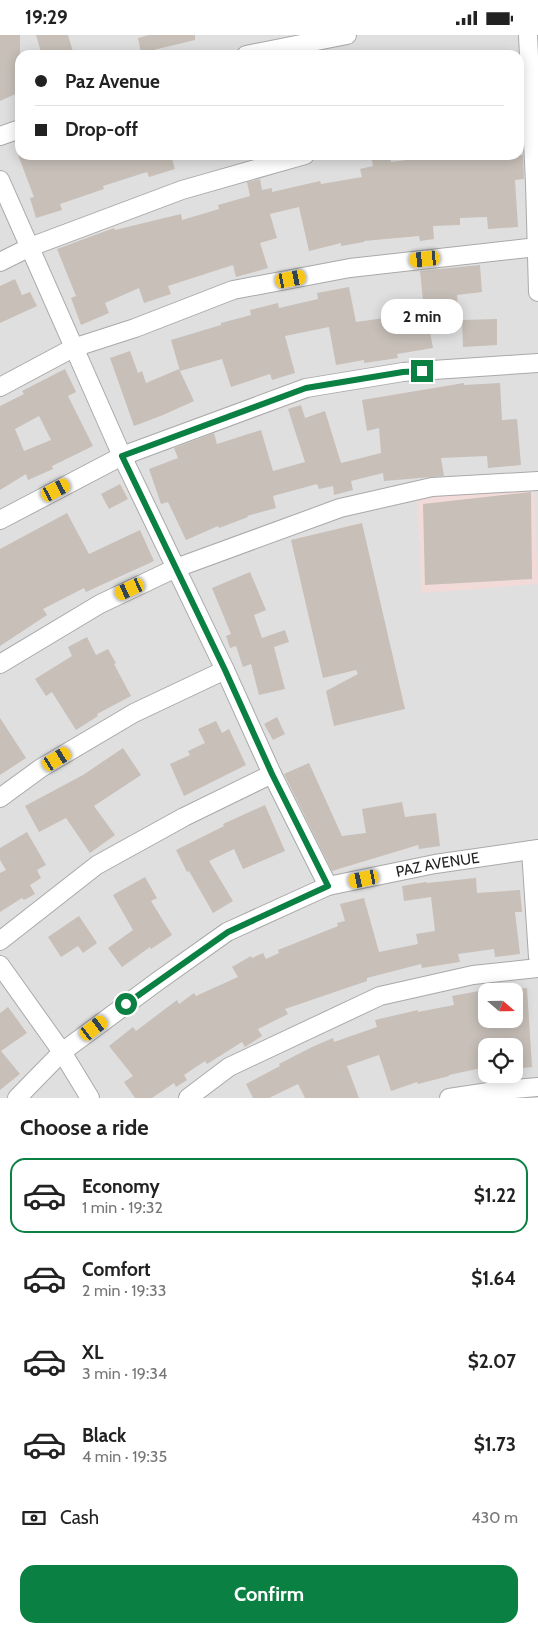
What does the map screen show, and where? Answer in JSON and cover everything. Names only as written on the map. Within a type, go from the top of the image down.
[{"type":"street","points":[[271,50],[347,35]]},
{"type":"street","points":[[528,35],[530,125],[538,292]]},
{"type":"street","points":[[0,136],[15,131]]},
{"type":"street","points":[[0,262],[30,247],[182,190],[287,160]]},
{"type":"street","points":[[0,180],[122,456],[225,670],[272,774],[328,886]]},
{"type":"street","points":[[0,387],[74,348],[135,328],[233,290],[350,268],[537,247]]},
{"type":"street","points":[[0,520],[122,456],[306,388],[403,372],[538,363]]},
{"type":"street","points":[[0,664],[100,604],[176,568],[340,508],[432,487],[538,481]]},
{"type":"street","points":[[0,798],[42,768],[134,713],[225,670]]},
{"type":"street","points":[[0,941],[97,865],[184,817],[272,774]]},
{"type":"street","points":[[535,850],[538,957]]},
{"type":"street","name":"PAZ AVENUE","points":[[17,1098],[62,1052],[228,932],[328,886],[435,864],[535,850]]},
{"type":"street","points":[[0,965],[62,1052],[90,1098]]},
{"type":"street","points":[[188,1098],[229,1067],[380,996],[473,975],[538,968]]},
{"type":"street","points":[[449,1098],[485,1092],[538,1087]]},
{"type":"shaded area","points":[[0,35],[538,35],[538,1098],[0,1098]]},
{"type":"shaded area","points":[[534,487],[538,584],[422,593],[417,497]]},
{"type":"building","points":[[0,35],[20,35],[20,50],[15,50],[15,94],[0,101]]},
{"type":"building","points":[[36,35],[68,35],[72,50],[40,50]]},
{"type":"building","points":[[149,35],[195,35],[195,40],[153,50],[140,50],[138,38]]},
{"type":"building","points":[[20,160],[172,160],[175,169],[149,177],[147,172],[103,186],[104,189],[60,204],[62,210],[36,218],[30,198],[34,197]]},
{"type":"building","points":[[372,160],[391,160],[391,162],[407,160],[523,160],[524,179],[515,180],[518,227],[488,229],[487,217],[460,218],[460,225],[433,226],[434,239],[420,241],[419,236],[364,241],[341,246],[341,243],[309,251],[299,207],[270,214],[277,238],[260,243],[268,268],[236,277],[233,265],[168,286],[171,294],[144,303],[139,288],[105,303],[109,313],[81,325],[71,298],[76,296],[57,249],[114,228],[115,230],[181,214],[182,220],[219,209],[218,205],[250,196],[247,182],[260,179],[262,190],[272,188],[272,192],[320,181],[321,184],[362,177],[360,169],[373,166]]},
{"type":"building","points":[[480,265],[482,292],[457,295],[458,306],[424,310],[420,271]]},
{"type":"building","points":[[15,279],[22,295],[30,292],[37,306],[0,323],[0,286]]},
{"type":"building","points":[[349,287],[356,322],[392,317],[393,322],[427,316],[433,348],[397,354],[398,358],[364,363],[364,360],[336,365],[329,327],[285,336],[295,373],[272,380],[270,374],[231,387],[222,359],[180,371],[171,340],[251,315],[250,310],[278,303],[279,308],[318,299],[317,293]]},
{"type":"building","points":[[497,319],[497,345],[463,347],[462,320]]},
{"type":"building","points":[[130,351],[138,373],[142,371],[146,383],[179,369],[194,401],[134,426],[110,358]]},
{"type":"building","points":[[65,369],[76,392],[68,396],[93,446],[52,466],[53,469],[28,480],[26,474],[0,490],[0,406],[24,394],[22,391]],"holes":[[[39,416],[51,440],[24,451],[15,429]]]},
{"type":"building","points":[[464,383],[464,385],[500,383],[502,420],[517,419],[521,465],[488,468],[487,456],[441,458],[444,476],[384,481],[383,473],[351,481],[353,490],[334,495],[333,486],[319,489],[317,484],[273,496],[276,508],[247,516],[219,528],[218,526],[186,540],[168,502],[161,504],[149,469],[178,458],[174,448],[214,433],[217,444],[261,430],[273,471],[305,462],[288,409],[301,405],[305,418],[325,411],[341,463],[381,453],[379,428],[367,431],[362,400]]},
{"type":"building","points":[[120,484],[128,499],[109,509],[101,494]]},
{"type":"building","points":[[531,492],[532,579],[425,585],[423,504]]},
{"type":"building","points":[[67,513],[89,554],[140,530],[154,561],[86,592],[84,588],[43,609],[47,615],[0,646],[0,549]]},
{"type":"building","points":[[362,523],[405,709],[334,726],[326,691],[358,674],[356,670],[323,678],[291,540]]},
{"type":"building","points":[[250,572],[266,610],[254,615],[262,638],[285,630],[289,642],[274,647],[285,689],[259,695],[251,664],[243,667],[236,646],[230,648],[226,636],[231,634],[212,588]]},
{"type":"building","points":[[87,637],[96,655],[108,649],[131,696],[97,714],[98,716],[76,730],[52,692],[46,696],[35,679],[72,656],[68,647]]},
{"type":"building","points":[[277,717],[285,734],[273,740],[264,724]]},
{"type":"building","points":[[0,718],[26,758],[0,775]]},
{"type":"building","points":[[216,721],[222,733],[229,729],[246,765],[184,796],[170,764],[190,755],[188,751],[205,743],[198,729]]},
{"type":"building","points":[[123,748],[141,775],[94,806],[115,835],[90,853],[66,818],[39,832],[25,806],[83,775]]},
{"type":"building","points":[[309,763],[342,836],[366,833],[362,809],[402,802],[405,817],[436,813],[440,846],[419,849],[418,845],[332,871],[284,774]]},
{"type":"building","points":[[265,805],[285,851],[243,869],[234,849],[209,861],[233,901],[213,913],[189,871],[187,872],[176,850],[224,826],[223,824]]},
{"type":"building","points":[[27,832],[46,865],[37,870],[41,878],[30,885],[35,894],[24,900],[22,898],[0,912],[0,873],[6,870],[0,860],[0,848]]},
{"type":"building","points":[[145,877],[157,898],[151,901],[172,935],[151,949],[150,947],[122,967],[108,948],[133,930],[113,895]]},
{"type":"building","points":[[476,878],[477,893],[520,890],[522,912],[515,912],[520,954],[495,957],[494,949],[458,954],[460,962],[422,968],[421,964],[367,978],[367,981],[285,1009],[288,1014],[258,1029],[262,1036],[245,1047],[242,1042],[207,1064],[205,1061],[184,1075],[187,1080],[176,1087],[174,1083],[152,1098],[135,1098],[124,1082],[133,1076],[109,1046],[133,1027],[136,1031],[177,1000],[179,1004],[194,993],[196,996],[238,977],[232,967],[251,956],[252,958],[263,953],[266,959],[279,953],[278,950],[338,926],[337,923],[345,921],[340,904],[364,898],[379,952],[418,944],[416,934],[435,931],[431,897],[404,901],[402,886]]},
{"type":"building","points":[[79,916],[97,943],[83,953],[78,946],[61,957],[48,937]]},
{"type":"building","points":[[523,988],[527,988],[532,1067],[523,1068],[523,1038],[478,1038],[478,1069],[418,1084],[417,1082],[391,1091],[379,1055],[347,1066],[359,1098],[305,1098],[298,1084],[269,1098],[253,1098],[246,1084],[312,1047],[333,1038],[334,1042],[377,1027],[375,1020],[418,1010],[418,1012],[454,1005],[452,996],[478,991],[478,1028],[523,1028]]},
{"type":"building","points":[[8,1007],[27,1033],[1,1051],[20,1074],[0,1090],[0,1013]]},
{"type":"route","points":[[126,1004],[228,932],[328,886],[272,774],[225,670],[122,456],[306,388],[403,372],[422,371]]}]
